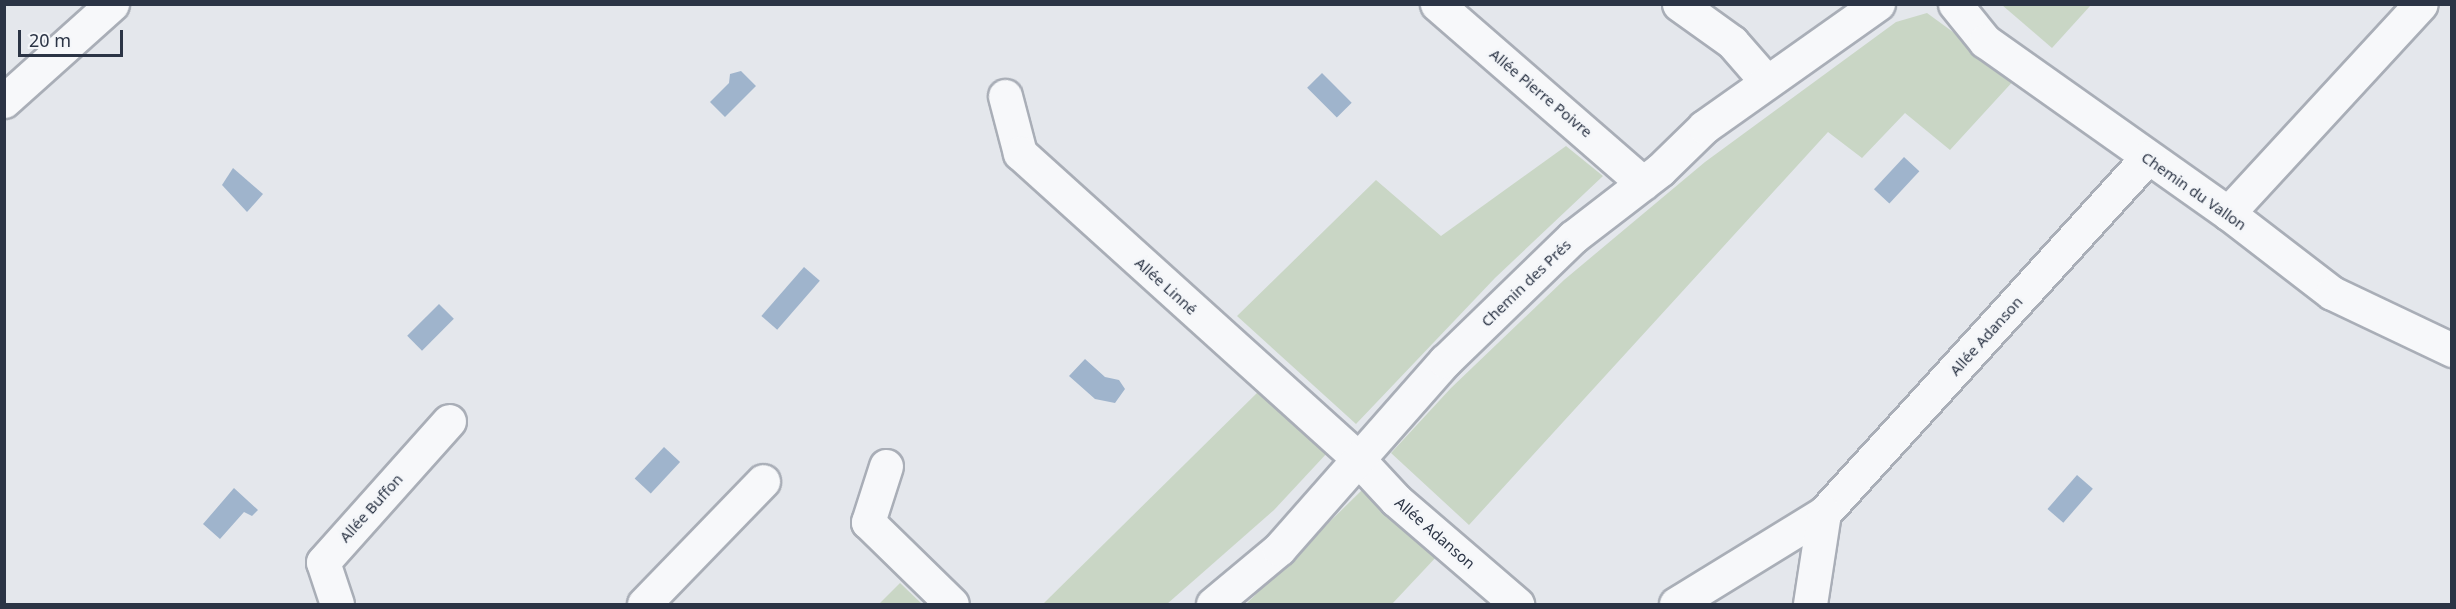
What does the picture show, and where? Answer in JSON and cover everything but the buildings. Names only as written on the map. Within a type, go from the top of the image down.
[{"type":"street","points":[[4,101],[112,4]]},
{"type":"street","name":"Allée Pierre Poivre","points":[[1437,4],[1643,183]]},
{"type":"street","points":[[1679,4],[1732,42],[1766,81]]},
{"type":"street","name":"Chemin des Prés","points":[[1212,604],[1279,549],[1445,361],[1573,237],[1643,183],[1704,127],[1878,4]]},
{"type":"street","name":"Chemin du Vallon","points":[[1955,4],[1984,41],[2228,213],[2332,293],[2451,350]]},
{"type":"street","points":[[2228,213],[2421,4]]},
{"type":"street","name":"Allée Linné","points":[[1005,96],[1020,153],[1357,458]]},
{"type":"street","name":"Allée Adanson","points":[[1676,604],[1824,513],[2147,158]]},
{"type":"street","name":"Allée Buffon","points":[[337,604],[323,562],[449,421]]},
{"type":"street","name":"Allée Adanson","points":[[1357,458],[1396,500],[1517,604]]},
{"type":"street","points":[[886,466],[868,522],[952,604]]},
{"type":"street","points":[[644,604],[763,481]]},
{"type":"street","points":[[1810,604],[1824,513]]},
{"type":"green space","points":[[2002,5],[2091,5],[2052,48]]},
{"type":"green space","points":[[1927,13],[2016,78],[1950,150],[1905,113],[1862,158],[1828,132],[1469,525],[1391,453],[1451,388],[1564,280],[1705,162],[1896,22]]},
{"type":"green space","points":[[1566,146],[1603,176],[1495,278],[1356,424],[1237,316],[1376,180],[1441,236]]},
{"type":"green space","points":[[1261,389],[1328,452],[1274,510],[1167,604],[1043,604]]},
{"type":"green space","points":[[1363,489],[1438,555],[1392,604],[1246,604]]},
{"type":"green space","points":[[900,583],[922,604],[879,604]]},
{"type":"water","points":[[741,71],[756,86],[725,117],[710,102],[729,83],[730,74]]},
{"type":"water","points":[[1322,73],[1352,103],[1337,118],[1307,88]]},
{"type":"water","points":[[1904,157],[1919,171],[1889,204],[1874,189]]},
{"type":"water","points":[[233,168],[263,194],[247,212],[222,185]]},
{"type":"water","points":[[804,267],[820,281],[777,330],[761,316]]},
{"type":"water","points":[[439,304],[454,319],[422,351],[407,336]]},
{"type":"water","points":[[1085,359],[1105,377],[1119,380],[1125,389],[1115,403],[1095,399],[1069,376]]},
{"type":"water","points":[[664,447],[680,462],[651,493],[635,478]]},
{"type":"water","points":[[2077,475],[2093,489],[2063,523],[2047,509]]},
{"type":"water","points":[[234,488],[258,510],[252,516],[244,512],[220,539],[203,524]]}]
